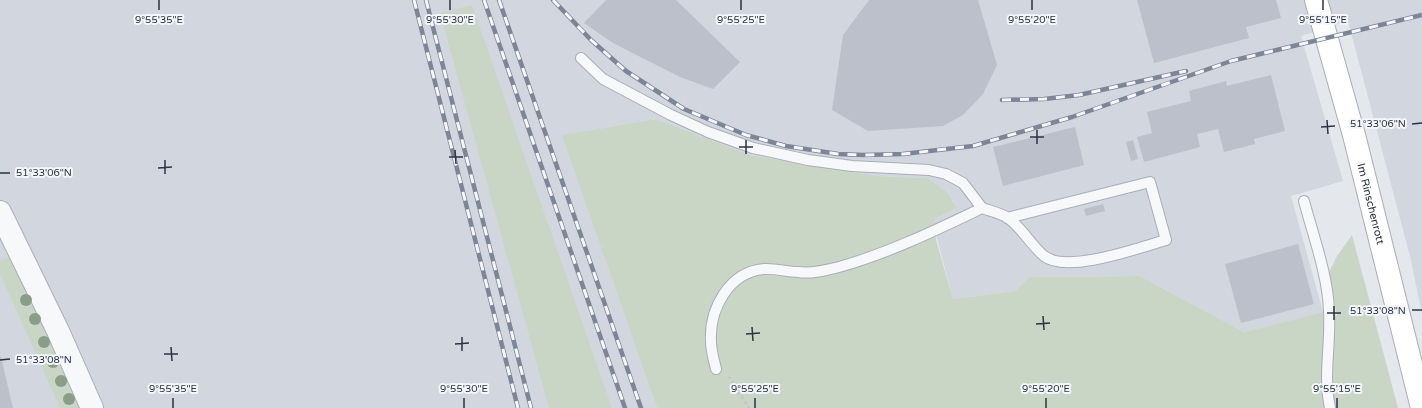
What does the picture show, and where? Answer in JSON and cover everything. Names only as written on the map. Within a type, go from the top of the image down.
[{"type":"main road","name":"Im Rinschenrott","points":[[1316,0],[1354,135],[1422,408]]},
{"type":"street","points":[[0,212],[58,331],[92,408]]},
{"type":"lane","points":[[580,58],[603,79],[671,115],[708,132],[753,148],[808,160],[852,166],[928,170],[946,174],[963,183],[982,208],[1008,218],[1040,252],[1058,263],[1080,263],[1166,240],[1150,182],[1008,218]]},
{"type":"lane","points":[[1304,201],[1319,258],[1329,306],[1326,375],[1330,408]]},
{"type":"lane","points":[[716,369],[712,351],[711,326],[719,301],[728,288],[745,275],[766,269],[807,273],[840,266],[935,231],[982,208]]},
{"type":"path","points":[[712,351],[749,408]]},
{"type":"shaded area","points":[[0,0],[1422,0],[1422,314],[1411,260],[1348,21],[1301,36],[1343,181],[1291,196],[1323,312],[1244,332],[1140,276],[1029,277],[1015,291],[953,299],[935,231],[935,219],[957,208],[946,191],[927,178],[878,176],[750,155],[656,119],[563,135],[657,408],[0,408]]},
{"type":"green space","points":[[472,5],[612,408],[549,408],[440,13]]},
{"type":"green space","points":[[656,119],[750,155],[878,176],[927,178],[946,191],[957,208],[935,219],[936,240],[953,299],[1015,291],[1029,277],[1140,276],[1244,332],[1323,312],[1337,316],[1329,272],[1337,256],[1352,235],[1398,408],[657,408],[562,135]]},
{"type":"green space","points":[[13,257],[80,408],[60,408],[0,274],[0,260]]},
{"type":"building","points":[[606,0],[676,0],[740,62],[713,89],[680,77],[613,43],[584,23]]},
{"type":"building","points":[[869,0],[978,0],[997,65],[983,94],[963,115],[943,126],[868,131],[832,110],[843,35]]},
{"type":"building","points":[[1137,0],[1276,0],[1281,18],[1246,27],[1249,38],[1154,63]]},
{"type":"building","points":[[1271,75],[1285,131],[1254,139],[1255,144],[1224,152],[1218,129],[1197,134],[1200,147],[1144,162],[1137,137],[1152,133],[1147,112],[1191,101],[1189,91],[1226,81],[1227,86]]},
{"type":"building","points":[[1075,127],[1084,165],[1003,186],[993,147]]},
{"type":"building","points":[[1133,140],[1138,159],[1131,161],[1126,142]]},
{"type":"building","points":[[1103,204],[1105,211],[1086,216],[1084,209]]},
{"type":"building","points":[[1298,244],[1314,304],[1241,323],[1225,264]]},
{"type":"building","points":[[1,357],[13,408],[0,408]]},
{"type":"railway","points":[[414,0],[518,408]]},
{"type":"railway","points":[[426,0],[531,408]]},
{"type":"railway","points":[[484,0],[625,408]]},
{"type":"railway","points":[[499,0],[641,408]]},
{"type":"railway","points":[[553,0],[591,40],[626,71],[684,109],[746,135],[786,146],[838,154],[863,155],[903,154],[973,146],[1072,117],[1231,61],[1422,15]]},
{"type":"railway","points":[[1002,100],[1044,99],[1079,95],[1186,71]]}]
